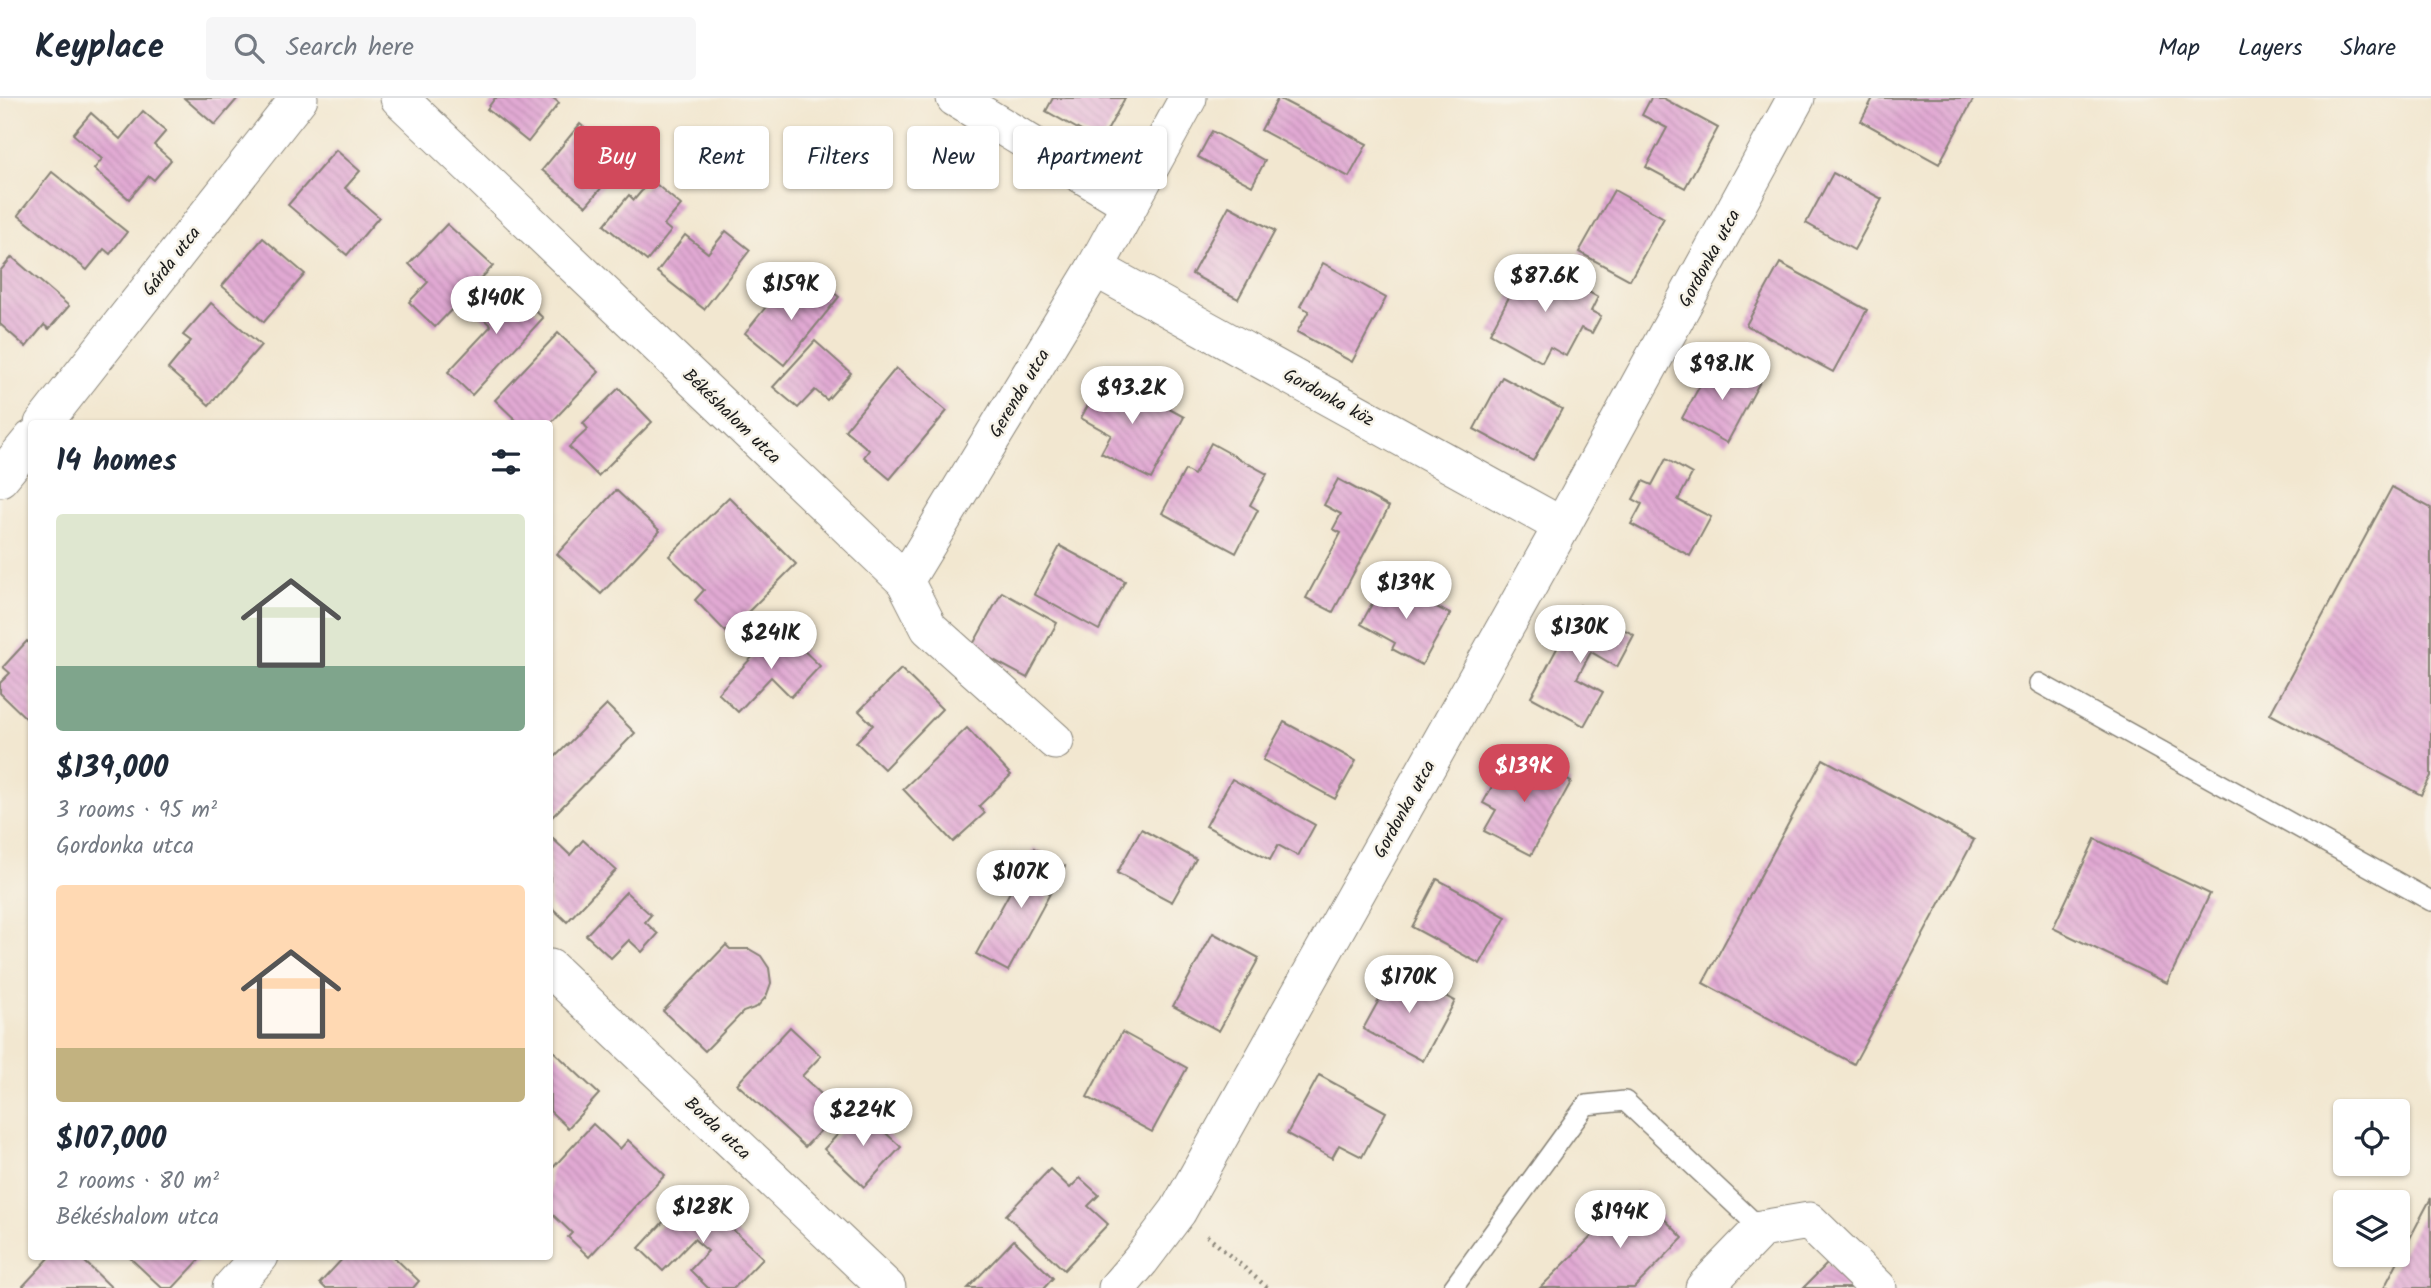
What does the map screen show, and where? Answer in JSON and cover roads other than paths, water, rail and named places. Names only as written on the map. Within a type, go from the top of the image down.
[{"type":"street","name":"Gárda utca","points":[[46,420],[299,98]]},
{"type":"street","name":"Békéshalom utca","points":[[399,98],[905,582],[929,628],[1055,741]]},
{"type":"street","points":[[955,98],[1129,203]]},
{"type":"street","name":"Gerenda utca","points":[[905,582],[1095,268],[1188,98]]},
{"type":"street","name":"Gordonka utca","points":[[1117,1288],[1178,1211],[1562,526],[1796,98]]},
{"type":"street","name":"Gordonka köz","points":[[1095,268],[1562,526]]},
{"type":"street","name":"Borda utca","points":[[553,971],[887,1288]]},
{"type":"street","points":[[1704,1288],[1761,1229],[1809,1221],[1878,1288]]},
{"type":"street","points":[[231,1288],[256,1260]]},
{"type":"lane","points":[[2039,683],[2431,901]]},
{"type":"lane","points":[[1452,1288],[1586,1105],[1625,1101],[1761,1229]]}]
